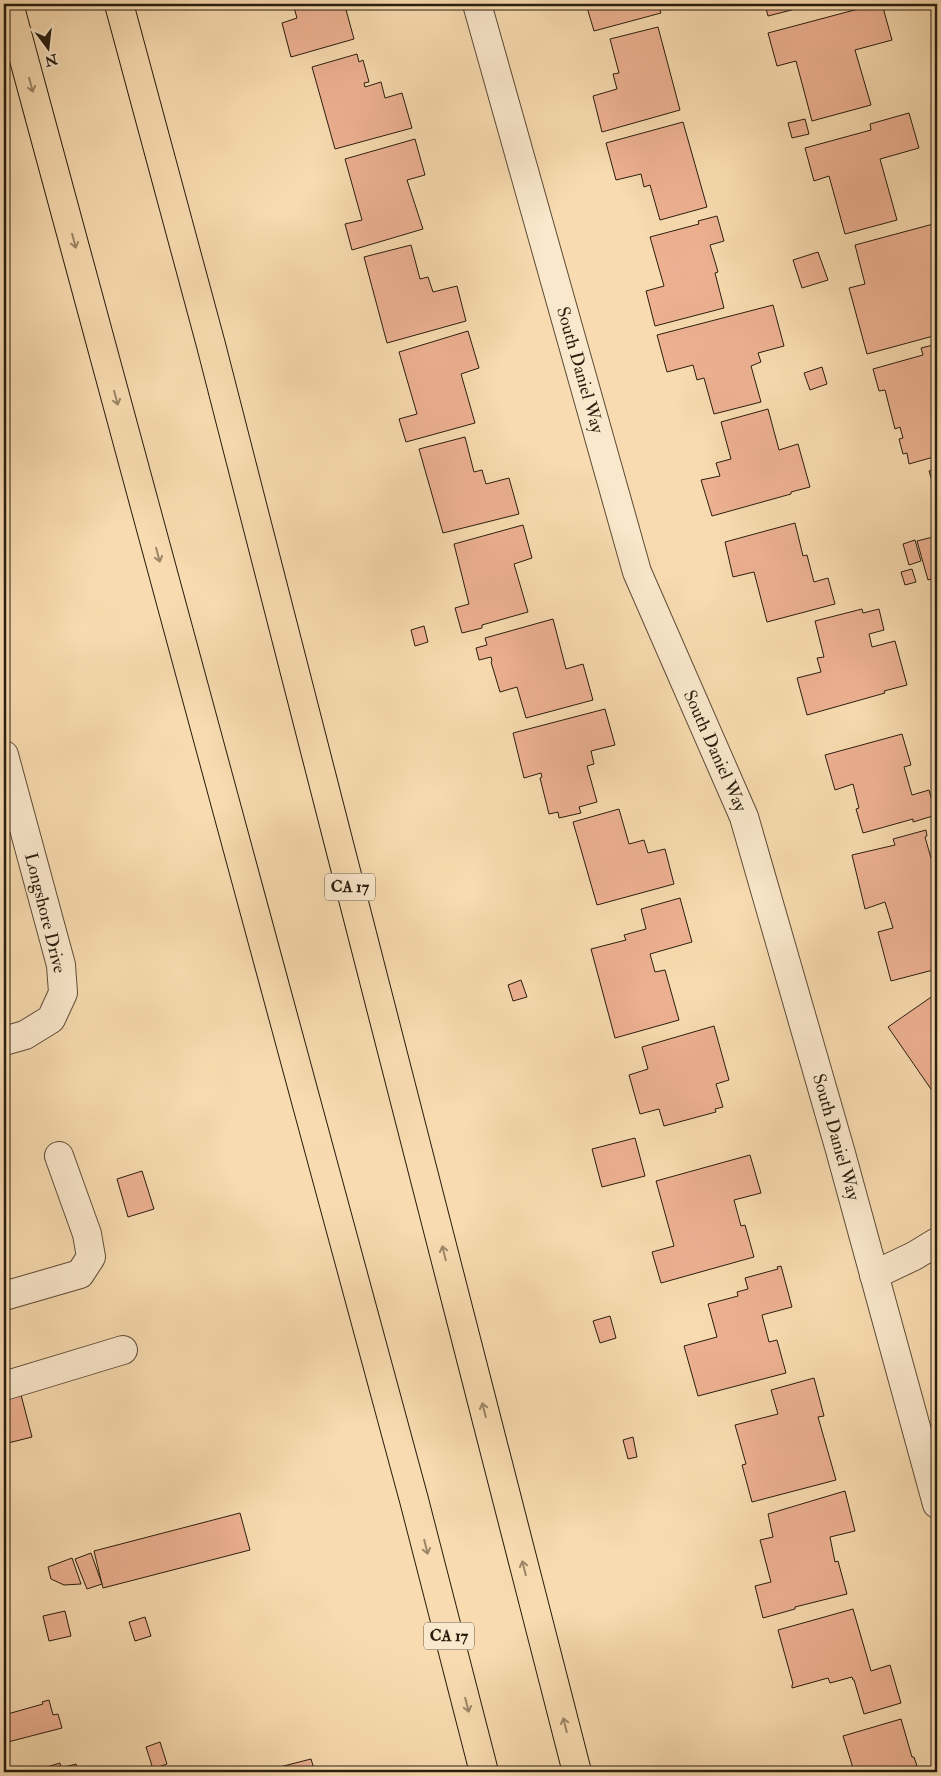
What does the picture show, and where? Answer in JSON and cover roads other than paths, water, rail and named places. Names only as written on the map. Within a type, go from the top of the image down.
[{"type":"highway","name":"CA 17","points":[[9,4],[414,1500],[484,1772]]},
{"type":"highway","name":"CA 17","points":[[119,4],[216,364],[577,1772]]},
{"type":"street","name":"South Daniel Way","points":[[477,4],[637,572],[744,817],[840,1150],[937,1504]]},
{"type":"street","name":"Longshore Drive","points":[[4,755],[60,965],[63,993],[50,1019],[25,1035],[4,1041]]},
{"type":"street","points":[[4,1296],[80,1274],[91,1257],[88,1234],[60,1156]]},
{"type":"street","points":[[874,1275],[914,1256],[937,1242]]},
{"type":"street","points":[[4,1386],[123,1350]]}]
